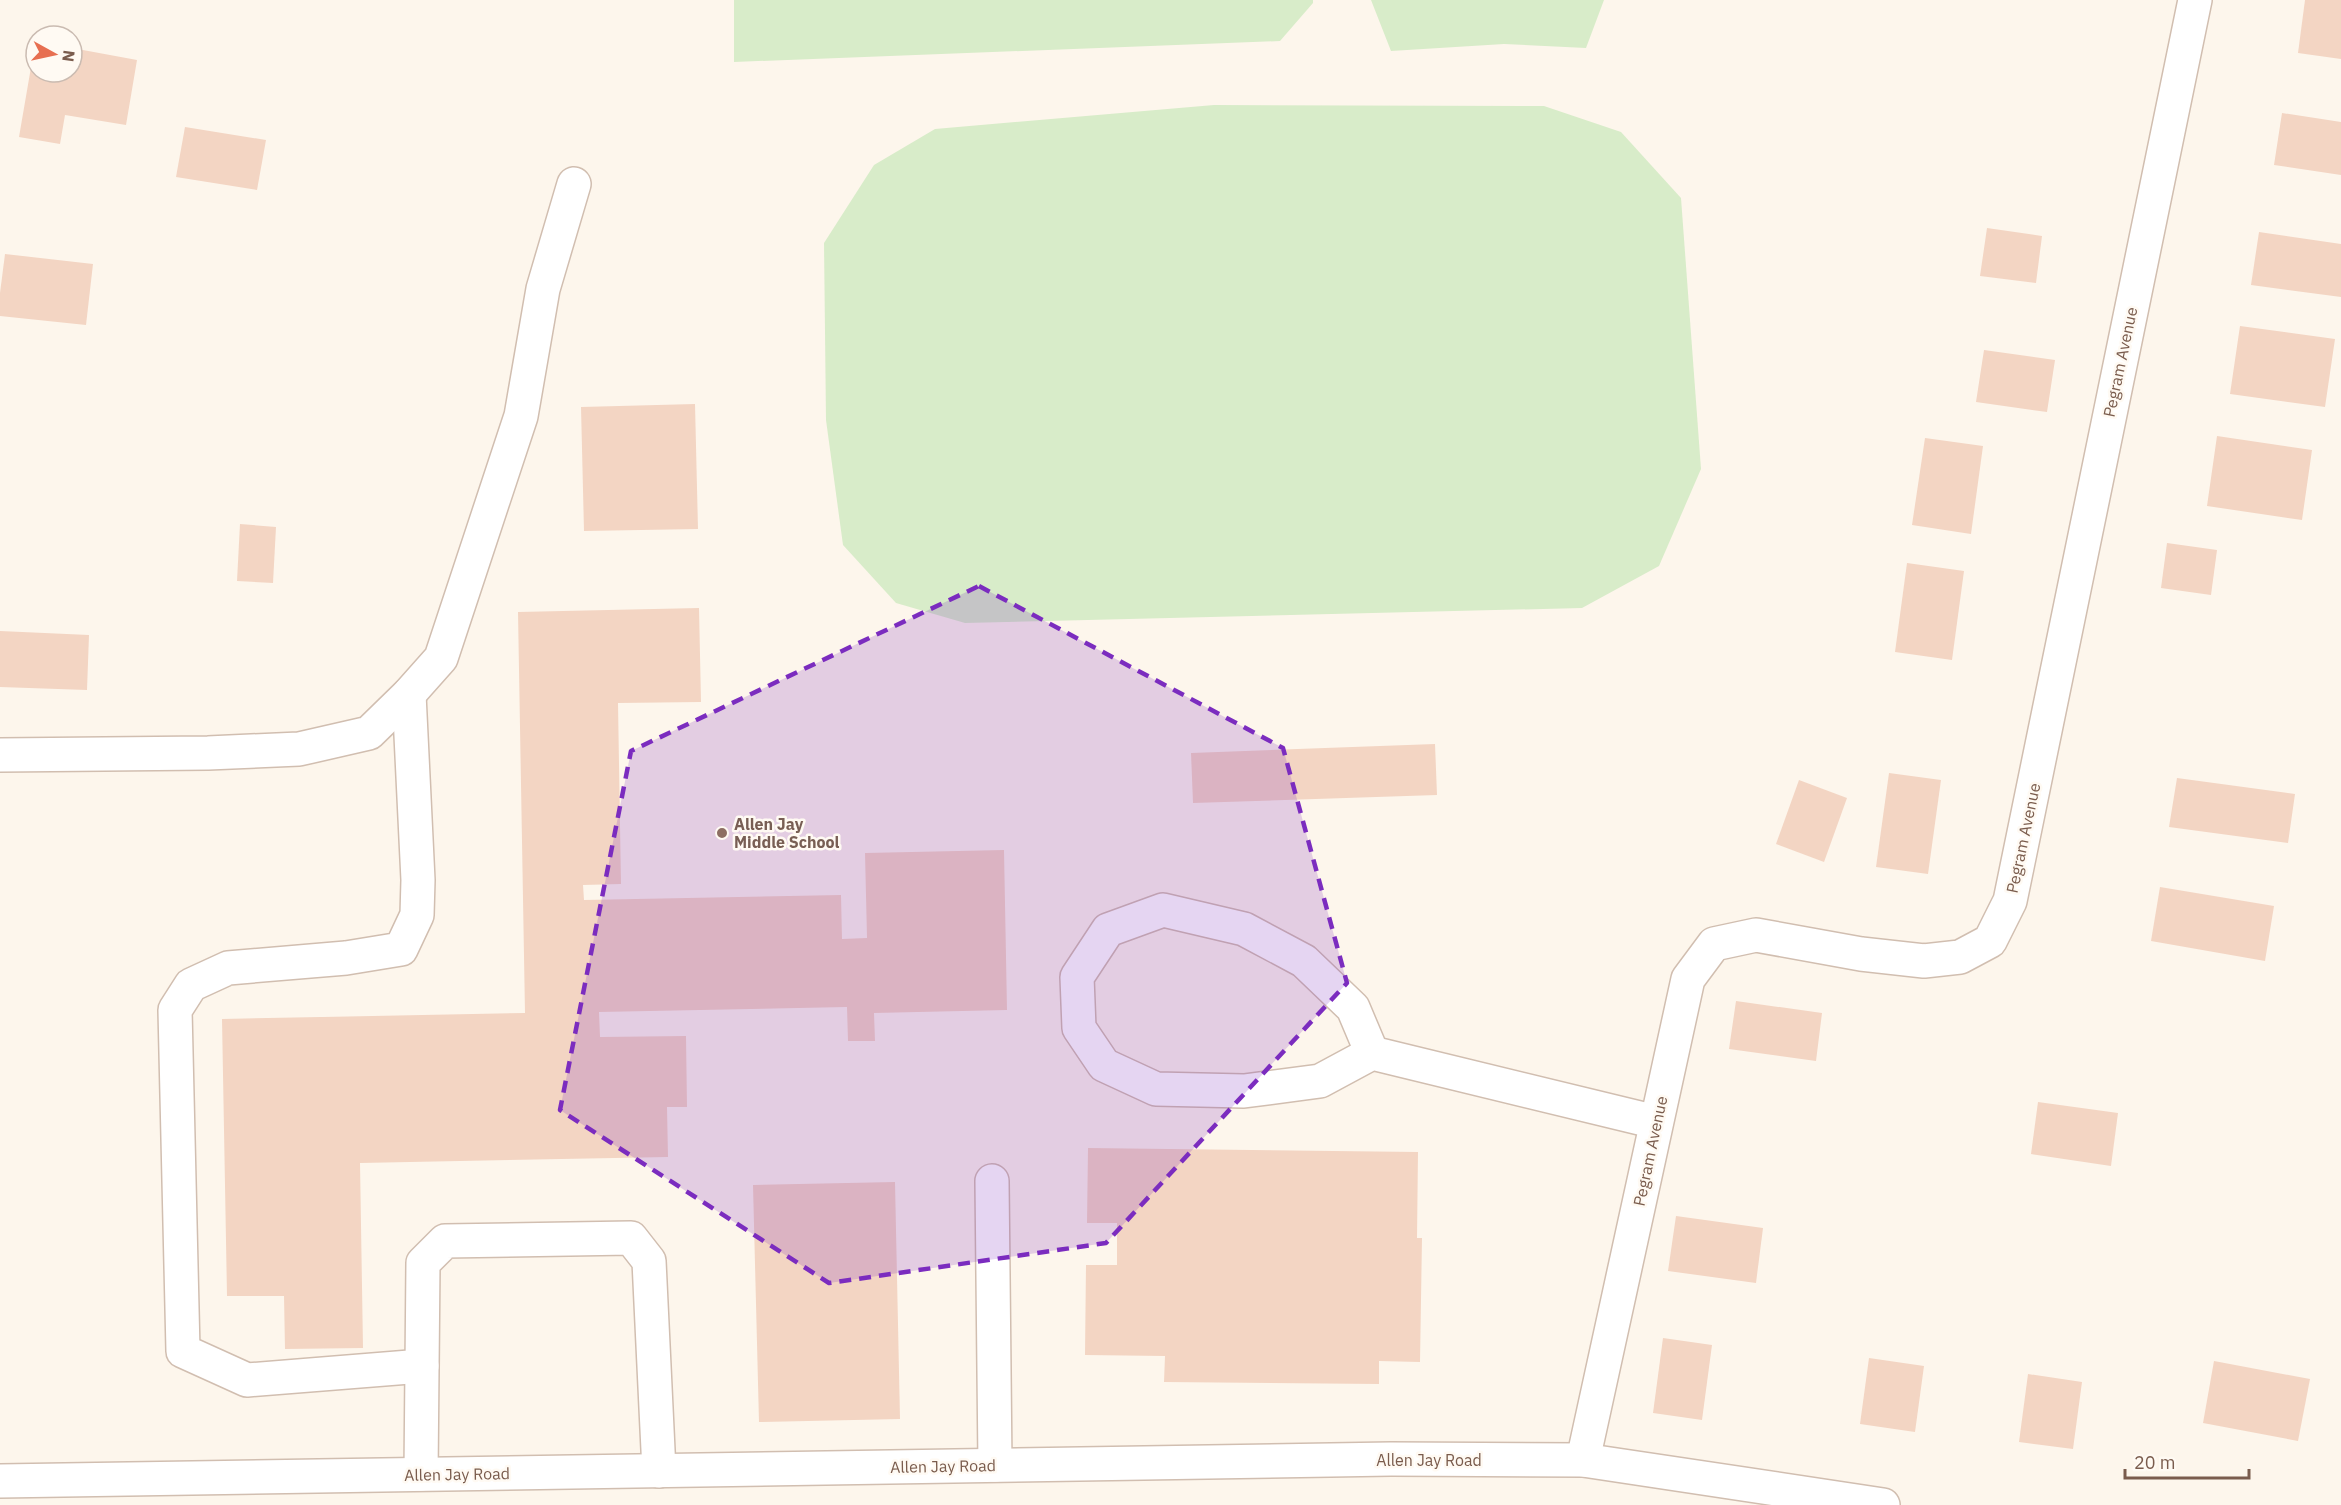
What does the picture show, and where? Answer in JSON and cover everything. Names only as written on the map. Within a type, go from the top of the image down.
[{"type":"street","name":"Pegram Avenue","points":[[1583,1460],[1688,979],[1714,944],[1756,935],[1860,954],[1924,961],[1960,957],[1990,941],[2005,911],[2012,889],[2195,0]]},
{"type":"street","points":[[0,755],[208,753],[299,749],[369,733],[409,694],[441,658],[521,416],[543,289],[574,184]]},
{"type":"street","points":[[409,694],[418,880],[417,915],[401,949],[346,958],[228,968],[191,985],[176,1010],[183,1351],[247,1380],[422,1366]]},
{"type":"street","points":[[1372,1053],[1353,1008],[1304,961],[1244,929],[1163,910],[1108,930],[1077,977],[1079,1028],[1104,1065],[1156,1089],[1244,1091],[1320,1081],[1372,1053],[1656,1122]]},
{"type":"street","points":[[992,1181],[995,1465]]},
{"type":"street","points":[[421,1474],[423,1263],[445,1241],[631,1238],[650,1260],[659,1471]]},
{"type":"street","name":"Allen Jay Road","points":[[0,1481],[1391,1459],[1583,1460],[1883,1505]]},
{"type":"highlighted area","points":[[979,586],[1283,748],[1347,983],[1106,1243],[829,1283],[560,1110],[631,751]]},
{"type":"green space","points":[[734,0],[1313,0],[1313,3],[1280,41],[734,62]]},
{"type":"green space","points":[[1371,0],[1604,0],[1586,48],[1504,44],[1391,51]]},
{"type":"green space","points":[[1214,105],[1544,106],[1621,132],[1681,198],[1701,469],[1659,566],[1582,608],[965,623],[896,603],[843,545],[826,420],[824,243],[874,165],[935,129]]},
{"type":"building","points":[[2305,0],[2341,0],[2341,59],[2298,53]]},
{"type":"building","points":[[84,50],[137,60],[126,125],[65,115],[60,144],[19,137],[28,84],[84,84]]},
{"type":"building","points":[[2282,113],[2341,122],[2341,175],[2274,165]]},
{"type":"building","points":[[185,127],[266,140],[257,190],[176,177]]},
{"type":"building","points":[[1987,228],[2042,236],[2036,283],[1980,276]]},
{"type":"building","points":[[2259,232],[2341,244],[2341,297],[2251,285]]},
{"type":"building","points":[[5,254],[93,264],[86,325],[0,316],[0,293]]},
{"type":"building","points":[[2240,326],[2335,339],[2325,407],[2230,394]]},
{"type":"building","points":[[1984,350],[2055,360],[2047,412],[1976,402]]},
{"type":"building","points":[[695,404],[698,529],[584,531],[581,407]]},
{"type":"building","points":[[2217,436],[2312,450],[2302,520],[2207,506]]},
{"type":"building","points":[[1925,438],[1983,446],[1971,534],[1912,525]]},
{"type":"building","points":[[240,524],[276,527],[273,583],[237,581]]},
{"type":"building","points":[[2167,543],[2217,550],[2211,595],[2161,588]]},
{"type":"building","points":[[1907,563],[1964,571],[1952,660],[1895,652]]},
{"type":"building","points":[[699,608],[701,702],[618,703],[621,884],[583,885],[584,900],[841,895],[842,939],[867,938],[865,853],[1004,850],[1007,1010],[874,1013],[875,1041],[848,1041],[847,1007],[599,1012],[600,1037],[686,1036],[687,1107],[667,1107],[668,1157],[360,1163],[363,1348],[285,1349],[284,1296],[227,1296],[222,1019],[525,1013],[518,612]]},
{"type":"building","points":[[0,631],[89,635],[87,690],[0,687]]},
{"type":"building","points":[[1435,744],[1437,795],[1193,803],[1191,753]]},
{"type":"building","points":[[1889,773],[1941,780],[1928,874],[1876,867]]},
{"type":"building","points":[[2177,778],[2295,794],[2288,843],[2169,827]]},
{"type":"building","points":[[1799,780],[1847,798],[1824,862],[1776,844]]},
{"type":"building","points":[[2160,887],[2274,906],[2265,961],[2151,941]]},
{"type":"building","points":[[1736,1001],[1822,1013],[1816,1061],[1729,1049]]},
{"type":"building","points":[[2038,1102],[2118,1113],[2111,1166],[2031,1154]]},
{"type":"building","points":[[1088,1148],[1418,1152],[1417,1238],[1422,1238],[1420,1362],[1379,1361],[1379,1384],[1164,1382],[1165,1356],[1085,1355],[1086,1265],[1117,1265],[1117,1223],[1087,1223]]},
{"type":"building","points":[[895,1182],[900,1419],[759,1422],[753,1185]]},
{"type":"building","points":[[1676,1216],[1763,1228],[1756,1283],[1668,1271]]},
{"type":"building","points":[[1663,1338],[1712,1345],[1702,1420],[1653,1413]]},
{"type":"building","points":[[1869,1358],[1924,1366],[1915,1432],[1860,1424]]},
{"type":"building","points":[[2214,1361],[2310,1379],[2298,1441],[2203,1423]]},
{"type":"building","points":[[2028,1374],[2082,1382],[2073,1449],[2019,1442]]},
{"type":"place","name":"Allen Jay Middle School","points":[[722,833]]}]
